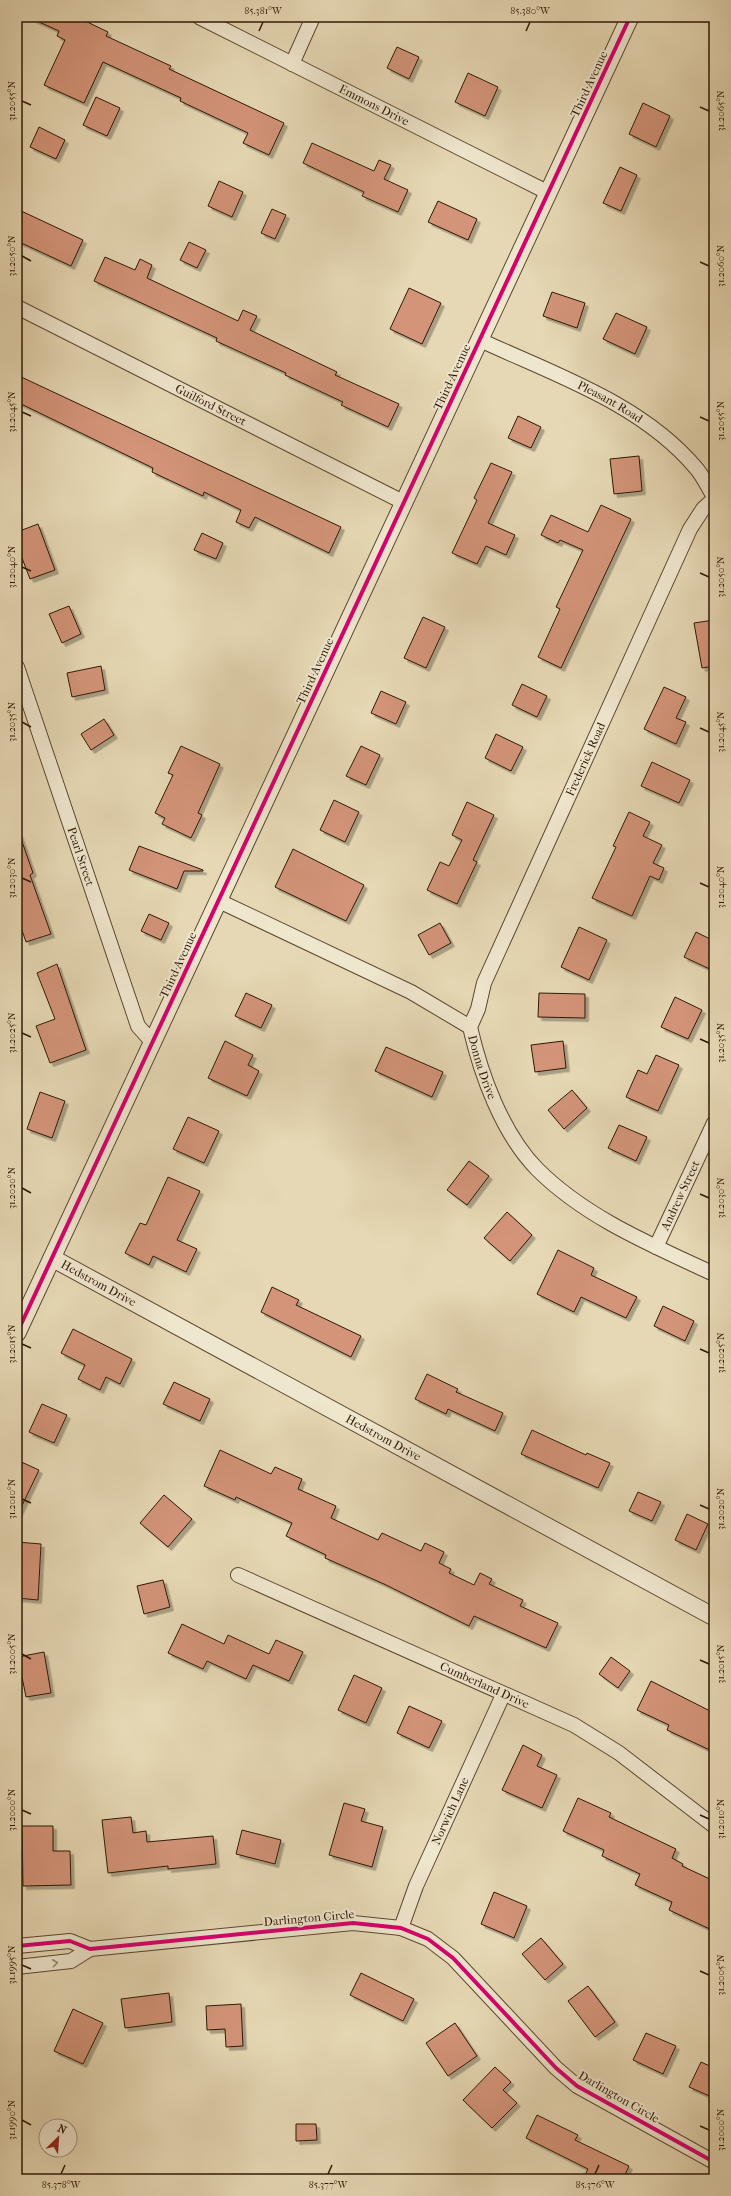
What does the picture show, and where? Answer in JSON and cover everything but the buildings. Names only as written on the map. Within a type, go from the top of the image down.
[{"type":"street","name":"Emmons Drive","points":[[199,17],[549,193]]},
{"type":"street","points":[[292,64],[313,17]]},
{"type":"street","name":"Third Avenue","points":[[17,1333],[405,503],[630,17]]},
{"type":"street","name":"Guilford Street","points":[[17,306],[405,503]]},
{"type":"street","name":"Pleasant Road","points":[[480,340],[599,395],[638,416],[674,444],[697,469],[714,498]]},
{"type":"street","name":"Frederick Road","points":[[470,1027],[478,1009],[484,983],[690,529],[703,509],[714,498]]},
{"type":"street","name":"Pearl Street","points":[[17,667],[138,1026],[153,1043]]},
{"type":"street","name":"Donna Drive","points":[[219,901],[411,992],[470,1027],[478,1063],[493,1101],[513,1137],[536,1168],[565,1194],[600,1218],[656,1247],[714,1274]]},
{"type":"street","name":"Andrew Street","points":[[656,1247],[714,1123]]},
{"type":"street","name":"Hedstrom Drive","points":[[52,1258],[714,1617]]},
{"type":"street","name":"Cumberland Drive","points":[[238,1575],[503,1695],[574,1725],[619,1752],[714,1826]]},
{"type":"street","name":"Norwich Lane","points":[[401,1928],[416,1886],[503,1695]]},
{"type":"street","name":"Darlington Circle","points":[[17,1946],[70,1941],[90,1949],[353,1923],[401,1928],[428,1939],[453,1958],[556,2068],[577,2086],[714,2162]]},
{"type":"street","name":"Darlington Circle","points":[[17,1967],[72,1961],[90,1949]]},
{"type":"cycle path","points":[[17,1333],[630,17]]},
{"type":"cycle path","points":[[17,1946],[70,1941],[90,1949],[353,1923],[401,1928],[428,1939],[453,1958],[556,2068],[577,2086],[714,2162]]}]
